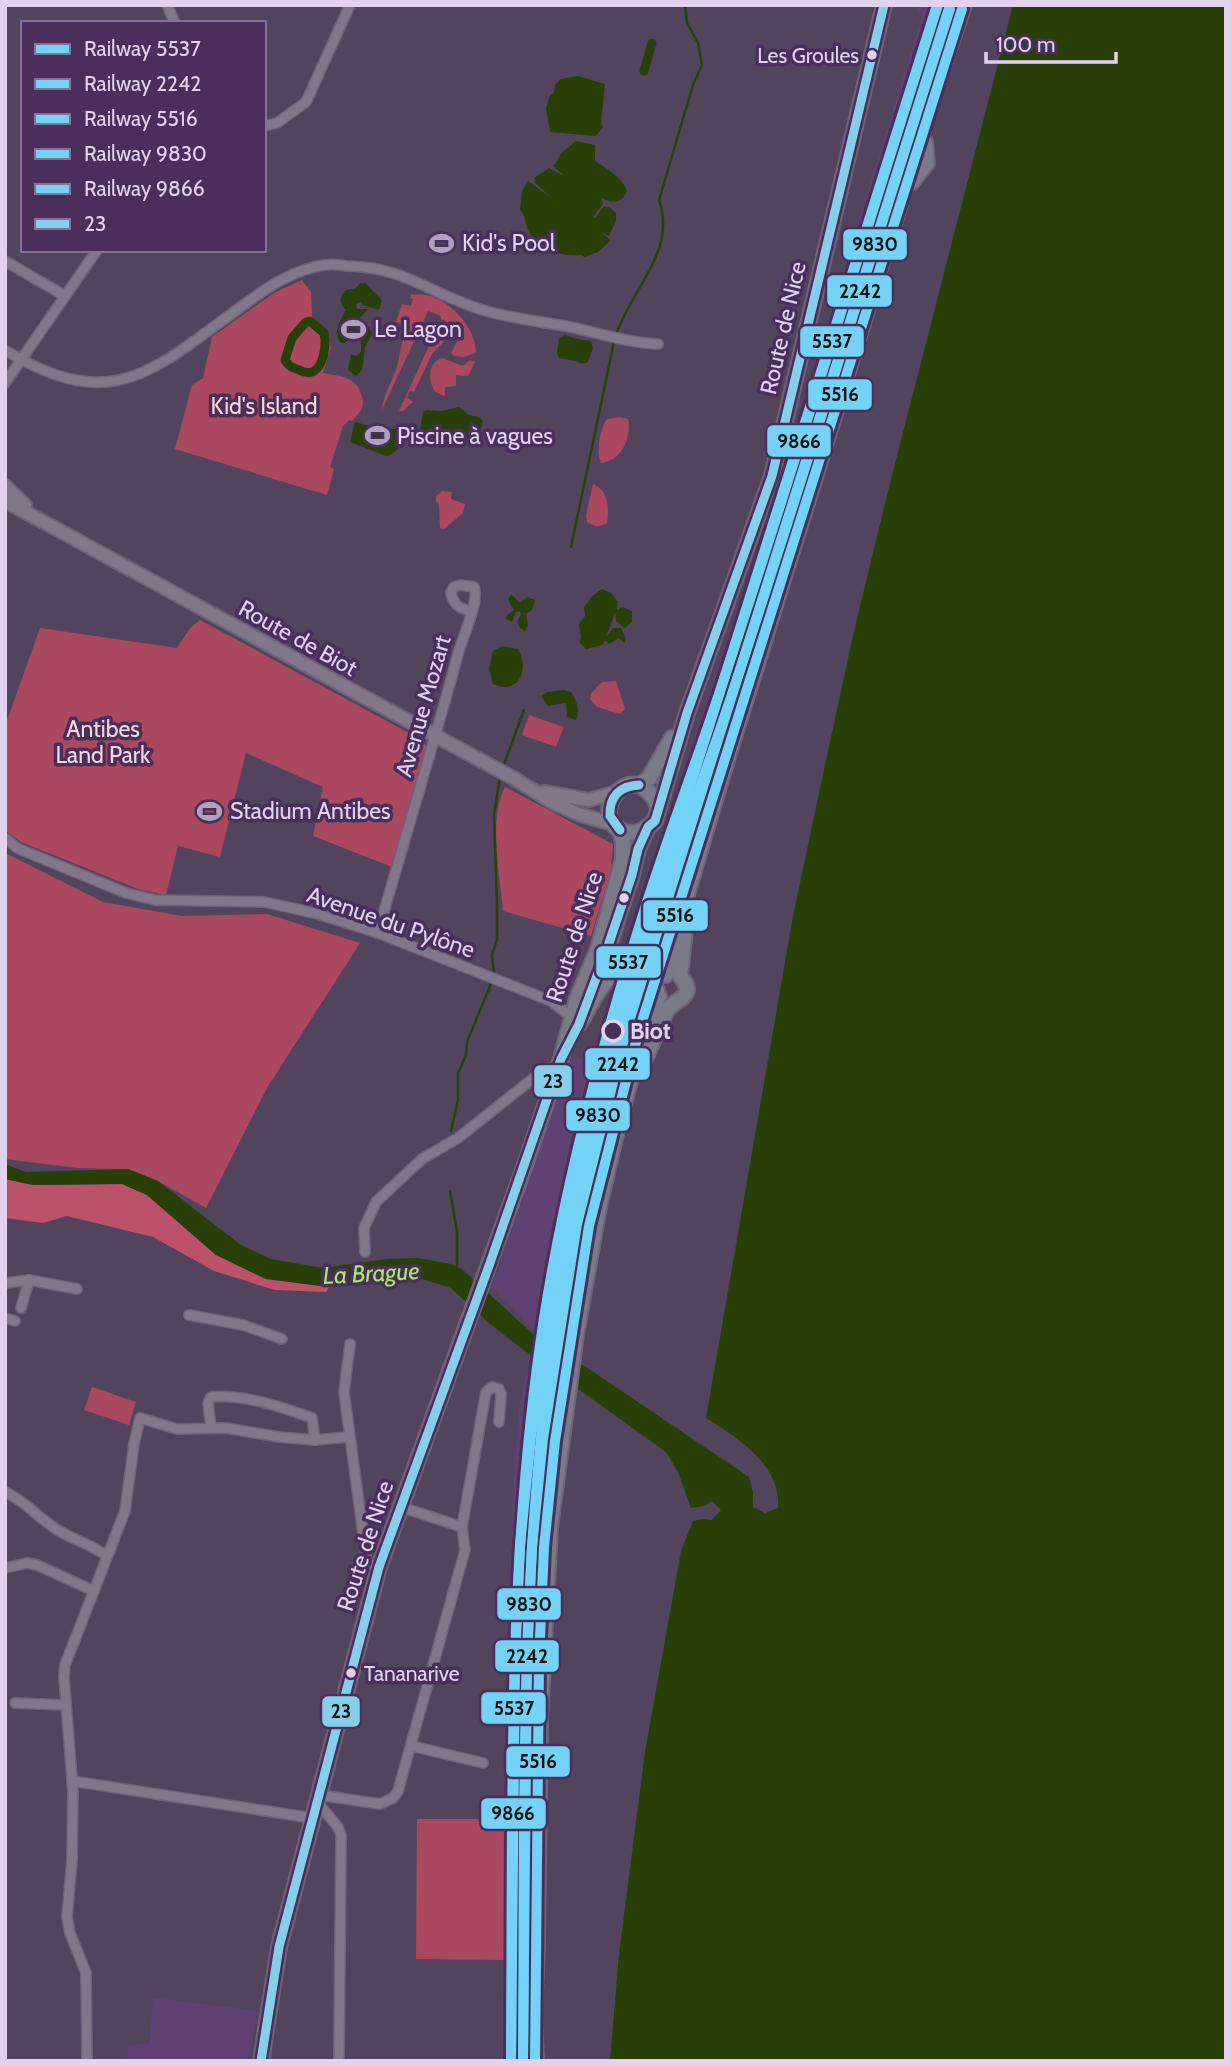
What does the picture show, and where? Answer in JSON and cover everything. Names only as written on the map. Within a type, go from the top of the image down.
[{"type":"main road","name":"Route de Nice","points":[[687,713],[772,476],[884,5]]},
{"type":"main road","points":[[536,2061],[534,2045],[544,1603],[550,1528],[566,1402],[594,1234],[619,1121],[641,1042],[900,204],[920,161],[931,106],[964,5]]},
{"type":"main road","points":[[5,486],[49,526]]},
{"type":"main road","points":[[5,501],[49,526]]},
{"type":"main road","name":"Route de Biot","points":[[49,526],[527,787]]},
{"type":"main road","points":[[527,787],[579,800],[599,799],[625,786],[639,785],[649,778],[687,713]]},
{"type":"main road","points":[[527,787],[578,814],[634,833],[648,827],[655,821],[687,713]]},
{"type":"main road","points":[[639,785],[650,793],[658,806]]},
{"type":"main road","points":[[614,793],[609,807],[616,827]]},
{"type":"main road","name":"Route de Nice","points":[[261,2061],[279,1947],[379,1567],[559,1063],[577,999],[602,954],[622,859],[623,843],[616,827]]},
{"type":"main road","name":"Route de Nice","points":[[571,1016],[602,954],[648,827]]},
{"type":"main road","points":[[571,1016],[592,1004],[600,987],[620,974],[602,954]]},
{"type":"main road","points":[[612,1154],[647,1054],[672,1004],[682,999],[686,993],[685,982],[660,983]]},
{"type":"main road","points":[[660,983],[664,1002],[672,1004]]},
{"type":"main road","points":[[536,2006],[545,2061]]},
{"type":"street","points":[[167,5],[174,21]]},
{"type":"street","points":[[266,126],[277,123],[306,102],[350,5]]},
{"type":"street","points":[[5,383],[96,252]]},
{"type":"street","points":[[5,261],[65,296]]},
{"type":"street","points":[[5,350],[64,379],[116,383],[144,373],[268,287],[296,273],[326,265],[367,266],[393,272],[472,307],[635,343],[658,344]]},
{"type":"street","name":"Avenue Mozart","points":[[378,933],[472,611]]},
{"type":"street","name":"Avenue du Pylône","points":[[5,838],[17,848],[126,893],[155,900],[265,902],[318,914],[378,933],[551,1001],[571,1016]]},
{"type":"street","points":[[365,1252],[364,1228],[376,1202],[385,1193],[422,1159],[458,1138],[545,1069],[559,1063]]},
{"type":"street","points":[[5,1283],[29,1280],[77,1289]]},
{"type":"street","points":[[21,1308],[29,1280]]},
{"type":"street","points":[[189,1315],[243,1325],[282,1339]]},
{"type":"street","points":[[350,1344],[344,1392],[348,1437],[367,1563],[379,1567]]},
{"type":"street","points":[[318,1798],[380,1804],[393,1798],[398,1791],[465,1550],[462,1527],[486,1392],[492,1387],[499,1389],[501,1394],[499,1422]]},
{"type":"street","points":[[211,1428],[208,1403],[211,1397],[225,1396],[290,1410],[312,1418],[315,1440]]},
{"type":"street","points":[[87,2061],[86,1973],[70,1933],[67,1917],[73,1843],[72,1782],[64,1677],[65,1665],[125,1511],[140,1418],[177,1429],[239,1429],[279,1437],[315,1440],[348,1437]]},
{"type":"street","points":[[5,1492],[32,1508],[56,1530],[93,1545],[107,1556]]},
{"type":"street","points":[[401,1507],[462,1527]]},
{"type":"street","points":[[5,1567],[27,1563],[37,1565],[94,1591]]},
{"type":"street","points":[[15,1703],[66,1705]]},
{"type":"street","points":[[412,1746],[483,1763]]},
{"type":"street","points":[[72,1782],[312,1818]]},
{"type":"street","points":[[318,1798],[341,1835],[339,2061]]},
{"type":"shaded area","points":[[917,5],[957,5],[632,1035],[609,1116],[587,1214],[566,1333],[537,1318],[535,1331],[492,1287],[572,1056],[596,1063],[629,953],[624,950],[764,530],[923,13],[917,10]]},
{"type":"shaded area","points":[[5,1179],[33,1185],[122,1184],[147,1195],[216,1255],[266,1279],[329,1287],[326,1292],[275,1290],[214,1271],[153,1237],[67,1216],[43,1223],[5,1218]]},
{"type":"shaded area","points":[[525,1375],[556,1389],[542,1481],[535,1560],[528,2061],[506,2061],[513,1479]]},
{"type":"shaded area","points":[[153,1998],[258,2011],[248,2061],[127,2061],[128,2046],[150,2043]]},
{"type":"green space","name":"Kid's Island","points":[[302,280],[311,292],[312,316],[327,334],[331,347],[323,373],[352,381],[360,390],[363,401],[359,413],[343,426],[330,467],[334,469],[327,495],[175,449],[192,385],[203,378],[212,337],[274,293]]},
{"type":"green space","points":[[411,294],[433,297],[456,312],[468,327],[476,353],[464,357],[454,356],[451,353],[460,332],[441,319],[441,316],[428,311],[382,410],[407,325],[396,322],[402,304],[411,306]]},
{"type":"green space","points":[[440,322],[455,329],[458,336],[456,338],[451,334],[432,354],[414,392],[410,391],[407,397],[413,402],[403,411],[399,411]]},
{"type":"green space","points":[[442,358],[463,366],[470,360],[475,362],[468,376],[456,375],[456,386],[445,387],[445,396],[435,392],[430,377],[431,368]]},
{"type":"green space","points":[[607,419],[628,419],[629,426],[624,447],[614,458],[601,463],[599,446],[605,423]]},
{"type":"green space","points":[[593,484],[605,495],[608,506],[607,523],[599,526],[587,522],[586,515]]},
{"type":"green space","points":[[442,491],[452,492],[451,499],[465,504],[463,513],[444,529],[440,528],[439,505],[436,501],[436,496]]},
{"type":"green space","name":"Antibes Land Park","points":[[200,620],[420,739],[428,748],[392,867],[313,836],[323,787],[246,753],[220,857],[178,846],[166,895],[138,889],[21,842],[5,830],[5,726],[40,628],[177,648],[190,628]]},
{"type":"green space","points":[[616,681],[625,709],[620,714],[597,707],[590,699],[591,693],[602,682]]},
{"type":"green space","points":[[529,715],[564,727],[556,747],[522,735]]},
{"type":"green space","points":[[505,787],[613,844],[611,870],[591,936],[503,911],[496,831],[500,800]]},
{"type":"green space","points":[[5,853],[103,902],[182,916],[267,914],[360,943],[267,1088],[206,1208],[158,1181],[128,1169],[77,1168],[5,1159]]},
{"type":"green space","points":[[92,1387],[136,1402],[129,1425],[84,1410]]},
{"type":"green space","points":[[417,1819],[505,1819],[504,1960],[416,1959]]},
{"type":"water","name":"La Brague","points":[[1013,5],[1226,5],[1226,2061],[610,2061],[619,1954],[645,1752],[681,1551],[693,1521],[712,1520],[721,1510],[712,1501],[704,1506],[691,1508],[678,1472],[666,1452],[521,1348],[451,1288],[422,1279],[389,1277],[365,1284],[329,1287],[266,1279],[216,1255],[147,1195],[122,1184],[33,1185],[5,1179],[5,1164],[26,1172],[128,1169],[158,1181],[241,1245],[271,1259],[323,1268],[387,1259],[418,1258],[451,1264],[463,1270],[546,1346],[586,1367],[749,1477],[753,1507],[765,1513],[778,1508],[773,1479],[765,1466],[744,1444],[706,1418],[793,916],[854,631]]},
{"type":"water","points":[[578,76],[605,84],[601,123],[603,127],[596,136],[550,132],[546,108],[555,85],[561,79]]},
{"type":"water","points":[[575,141],[595,145],[595,161],[618,177],[627,191],[622,199],[616,202],[601,198],[603,204],[593,217],[595,218],[604,206],[616,213],[616,221],[609,236],[601,233],[611,240],[598,252],[584,257],[551,251],[538,243],[528,230],[520,210],[522,191],[528,181],[553,199],[535,183],[534,178],[549,168],[564,176],[553,166],[562,152]]},
{"type":"water","name":"Le Lagon","points":[[360,283],[365,283],[382,300],[379,310],[360,302],[356,304],[357,309],[368,309],[352,327],[369,327],[372,334],[365,347],[362,370],[356,376],[348,370],[351,354],[356,356],[361,352],[361,338],[356,336],[344,343],[340,342],[337,330],[346,310],[341,303],[341,297],[346,290],[356,288]]},
{"type":"water","points":[[565,335],[591,341],[593,348],[588,362],[582,364],[559,358],[559,339]]},
{"type":"water","points":[[459,407],[483,421],[479,437],[468,439],[458,446],[423,442],[420,431],[423,412]]},
{"type":"water","name":"Piscine à vagues","points":[[355,422],[377,428],[401,429],[400,446],[386,456],[350,442]]},
{"type":"water","points":[[602,589],[611,593],[618,602],[617,610],[622,607],[632,611],[632,622],[625,628],[616,621],[615,613],[606,637],[613,628],[621,628],[626,639],[624,643],[619,638],[609,644],[605,640],[603,645],[586,649],[579,642],[579,624],[585,616],[584,607],[592,596]]},
{"type":"water","points":[[511,594],[520,603],[527,597],[535,600],[532,610],[526,614],[528,625],[525,631],[517,622],[521,614],[519,611],[512,622],[506,619],[514,610],[508,600]]},
{"type":"water","points":[[502,646],[518,649],[523,665],[516,683],[502,687],[493,684],[489,669],[493,651]]},
{"type":"water","points":[[547,692],[571,692],[576,702],[576,720],[567,717],[566,703],[548,706],[541,696]]},
{"type":"waterway","points":[[616,335],[657,253],[662,237],[663,219],[659,200],[693,85],[702,65],[698,43],[687,23],[685,5]]},
{"type":"waterway","points":[[644,71],[652,43]]},
{"type":"waterway","points":[[310,321],[324,333],[325,347],[318,368],[307,373],[291,366],[285,360],[292,338],[310,321]]},
{"type":"waterway","points":[[571,547],[614,342]]},
{"type":"waterway","points":[[503,767],[524,710]]},
{"type":"waterway","points":[[494,975],[492,955],[497,939],[494,814],[500,777]]},
{"type":"waterway","points":[[451,1131],[458,1100],[458,1073],[466,1055],[467,1042],[492,981]]},
{"type":"waterway","points":[[450,1191],[457,1231],[457,1267]]},
{"type":"tunnel","points":[[623,969],[649,978]]},
{"type":"rail line","name":"9866","points":[[511,2061],[515,1661],[520,1545],[531,1437],[565,1221],[614,1027],[937,5]]},
{"type":"rail line","name":"5537","points":[[511,2061],[512,1782],[517,1595],[532,1410],[544,1318],[563,1213],[587,1110],[630,956],[747,608],[938,5]]},
{"type":"rail line","name":"2242","points":[[523,2061],[527,1661],[532,1546],[543,1439],[577,1224],[626,1031],[950,5]]},
{"type":"rail line","name":"9830","points":[[523,2061],[524,1782],[529,1596],[544,1411],[556,1319],[575,1215],[599,1111],[642,958],[759,611],[950,9]]},
{"type":"rail line","name":"5516","points":[[535,2061],[539,1661],[544,1547],[555,1441],[589,1226],[638,1034],[962,9]]},
{"type":"transit line","name":"23","points":[[261,2061],[279,1947],[379,1567],[561,1059],[579,1024],[607,949],[638,849],[648,827],[655,821],[687,713],[772,476],[884,5]]},
{"type":"transit line","name":"23","points":[[620,830],[610,816],[611,803],[621,790],[639,785]]},
{"type":"place","name":"Les Groules","points":[[872,55]]},
{"type":"place","name":"Kid's Pool","points":[[442,243]]},
{"type":"place","name":"Le Lagon","points":[[354,329]]},
{"type":"place","name":"Piscine à vagues","points":[[377,436]]},
{"type":"place","name":"Stadium Antibes","points":[[210,811]]},
{"type":"place","name":"Biot","points":[[613,1031]]},
{"type":"place","name":"Tananarive","points":[[351,1673]]}]
